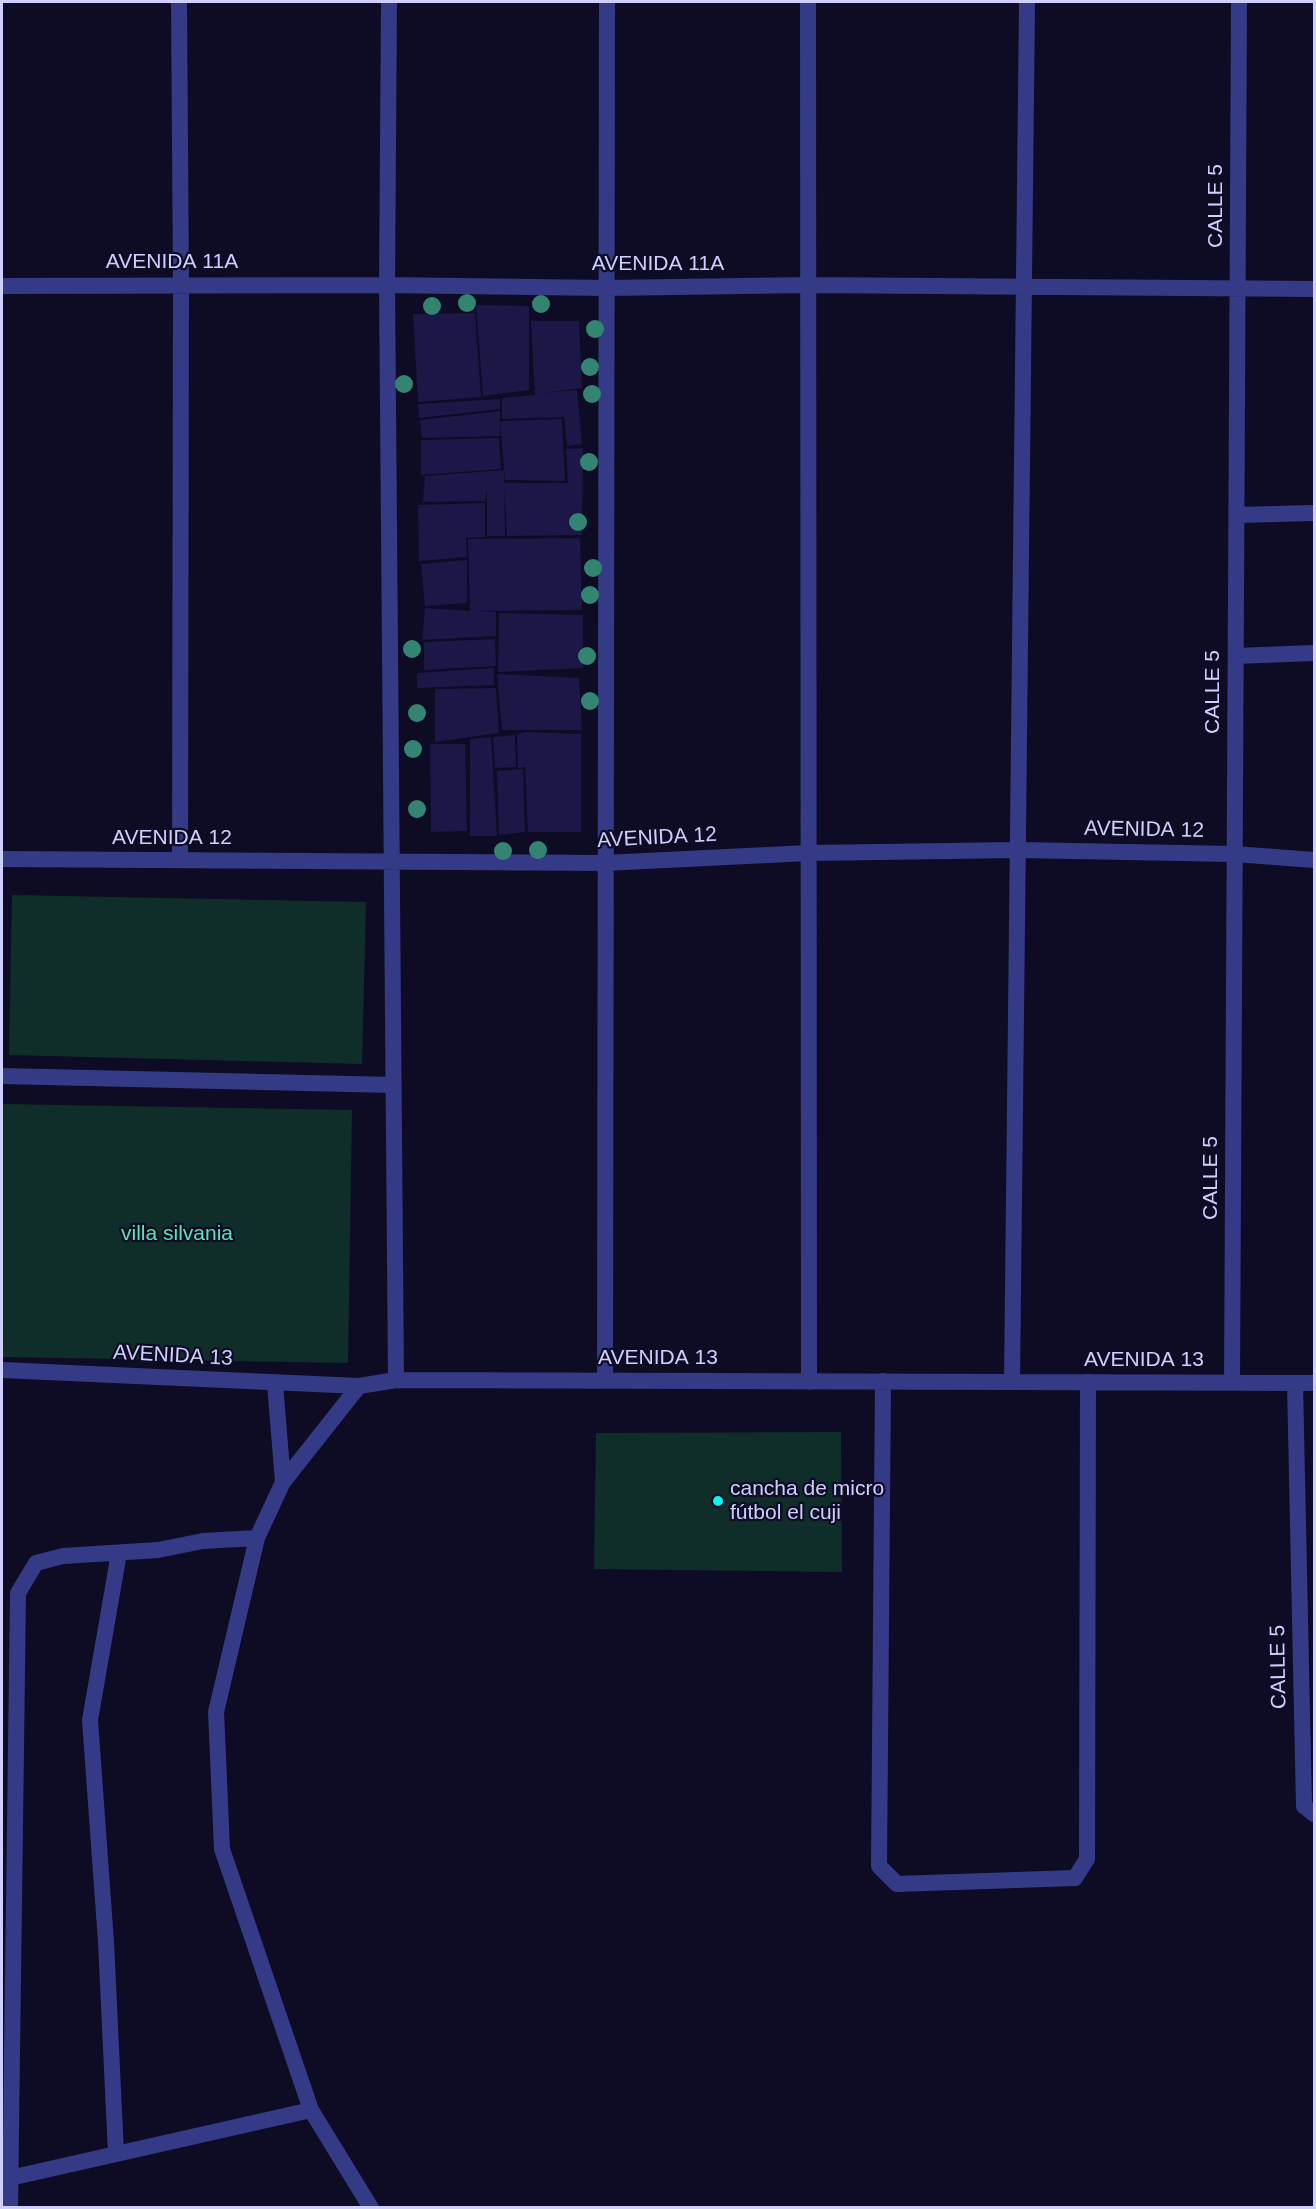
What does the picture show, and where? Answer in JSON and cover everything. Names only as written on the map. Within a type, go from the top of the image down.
[{"type":"street","points":[[179,2],[180,860]]},
{"type":"street","points":[[389,2],[387,285],[396,1380]]},
{"type":"street","points":[[605,1381],[607,2]]},
{"type":"street","points":[[808,2],[810,1382]]},
{"type":"street","points":[[1012,1382],[1027,2]]},
{"type":"street","name":"CALLE 5","points":[[1232,1383],[1239,2]]},
{"type":"street","name":"AVENIDA 11A","points":[[2,286],[181,284],[606,288],[808,285],[1314,290]]},
{"type":"street","points":[[1237,515],[1314,513]]},
{"type":"street","points":[[1236,656],[1314,653]]},
{"type":"street","name":"AVENIDA 12","points":[[2,859],[605,863],[808,853],[1018,850],[1235,854],[1314,860]]},
{"type":"street","points":[[2,1076],[393,1085]]},
{"type":"street","name":"AVENIDA 13","points":[[2,1370],[359,1386],[396,1380],[1314,1383]]},
{"type":"street","points":[[883,1381],[879,1866],[897,1884],[1075,1878],[1087,1859],[1088,1382]]},
{"type":"street","name":"CALLE 5","points":[[1296,1383],[1309,1810]]},
{"type":"street","points":[[275,1384],[283,1482]]},
{"type":"street","points":[[359,1386],[283,1482],[256,1538],[216,1712],[222,1849],[311,2110],[371,2208]]},
{"type":"street","points":[[10,2208],[18,1593],[36,1563],[63,1556],[158,1550],[203,1541],[256,1538]]},
{"type":"street","points":[[116,2154],[106,1942],[90,1720],[119,1553]]},
{"type":"street","points":[[10,2178],[311,2110]]},
{"type":"green space","points":[[12,895],[366,902],[362,1064],[9,1055]]},
{"type":"green space","name":"villa silvania","points":[[3,1104],[352,1110],[348,1363],[2,1357]]},
{"type":"green space","name":"cancha de micro fútbol el cuji","points":[[841,1432],[842,1572],[594,1569],[596,1433]]},
{"type":"building","points":[[476,305],[529,306],[529,390],[483,396]]},
{"type":"building","points":[[475,313],[481,397],[418,402],[413,314]]},
{"type":"building","points":[[531,321],[579,321],[582,388],[544,393],[577,390],[582,444],[567,446],[564,417],[502,419],[502,398],[535,395]]},
{"type":"building","points":[[500,399],[500,409],[419,418],[418,404]]},
{"type":"building","points":[[500,411],[500,436],[422,438],[420,420]]},
{"type":"building","points":[[562,419],[565,481],[505,480],[500,421]]},
{"type":"building","points":[[499,438],[501,469],[421,475],[421,440]]},
{"type":"building","points":[[583,448],[582,535],[507,536],[504,483],[568,483],[566,449]]},
{"type":"building","points":[[504,470],[505,536],[487,536],[487,489],[485,501],[423,502],[425,476]]},
{"type":"building","points":[[485,503],[485,537],[466,538],[467,557],[419,561],[418,505]]},
{"type":"building","points":[[580,538],[582,610],[476,611],[496,612],[496,636],[422,640],[425,608],[470,611],[468,539]]},
{"type":"building","points":[[467,560],[467,603],[425,606],[421,564]]},
{"type":"building","points":[[499,613],[583,615],[583,668],[498,672]]},
{"type":"building","points":[[495,639],[496,666],[424,670],[424,642]]},
{"type":"building","points":[[494,668],[494,685],[417,688],[417,673]]},
{"type":"building","points":[[497,674],[579,678],[582,730],[502,730]]},
{"type":"building","points":[[496,688],[499,733],[435,742],[435,689]]},
{"type":"building","points":[[527,732],[581,734],[581,832],[528,832],[525,767],[518,768],[517,734]]},
{"type":"building","points":[[515,735],[516,767],[495,768],[493,737]]},
{"type":"building","points":[[491,737],[497,836],[470,836],[470,739]]},
{"type":"building","points":[[430,744],[465,744],[467,831],[431,832]]},
{"type":"building","points":[[523,769],[525,832],[499,835],[497,771]]},
{"type":"place","name":"cancha de micro fútbol el cuji","points":[[718,1501]]}]
